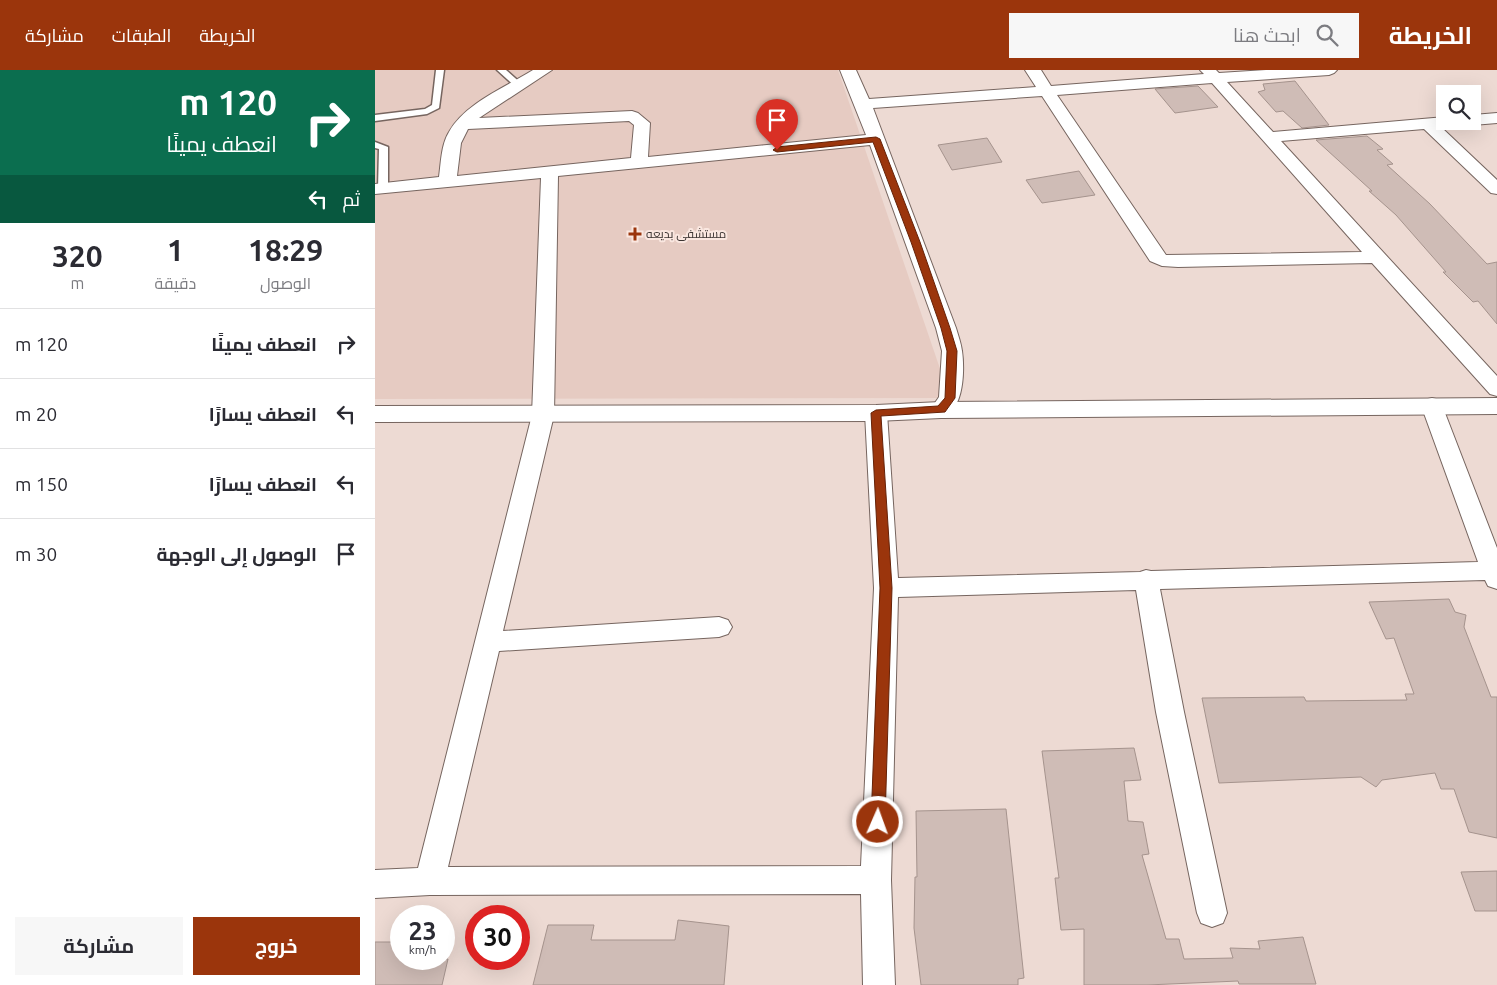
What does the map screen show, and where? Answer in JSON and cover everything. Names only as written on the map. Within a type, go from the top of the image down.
[{"type":"street","points":[[447,181],[456,134],[462,124],[483,108],[544,70]]},
{"type":"street","points":[[848,70],[863,104],[946,328],[952,351],[946,404]]},
{"type":"street","points":[[1033,70],[1044,90],[1157,257],[1162,260],[1379,257]]},
{"type":"street","points":[[863,104],[1044,90],[1212,74],[1329,70]]},
{"type":"street","points":[[1212,74],[1497,389]]},
{"type":"street","points":[[462,124],[632,116],[643,123],[639,164]]},
{"type":"street","points":[[1481,119],[1497,118]]},
{"type":"street","points":[[1268,137],[1436,123]]},
{"type":"street","points":[[1428,124],[1497,189]]},
{"type":"street","points":[[379,189],[876,139]]},
{"type":"street","points":[[430,881],[544,408],[550,171]]},
{"type":"street","points":[[375,403],[544,408],[876,413],[946,404],[1165,398],[1497,394]]},
{"type":"street","points":[[375,414],[830,400],[946,404],[1497,406]]},
{"type":"street","points":[[886,588],[1146,579],[1495,576],[1432,405]]},
{"type":"street","points":[[876,413],[886,588],[877,880],[879,985]]},
{"type":"street","points":[[1146,579],[1170,712],[1212,913]]},
{"type":"street","points":[[489,642],[719,627]]},
{"type":"street","points":[[375,884],[430,881],[877,880]]},
{"type":"lane","points":[[375,118],[427,111],[436,106],[440,70]]},
{"type":"lane","points":[[501,70],[520,86]]},
{"type":"lane","points":[[375,145],[384,147],[378,170],[379,189]]},
{"type":"shaded area","name":"مستشفى بديعه","points":[[375,70],[838,70],[950,398],[375,399]]},
{"type":"building","points":[[1295,81],[1329,125],[1302,128],[1283,111],[1276,112],[1258,92],[1265,90],[1263,84]]},
{"type":"building","points":[[1198,86],[1218,107],[1175,113],[1155,89]]},
{"type":"building","points":[[1367,136],[1383,149],[1377,150],[1393,164],[1387,165],[1430,204],[1487,264],[1497,262],[1497,324],[1478,301],[1473,302],[1443,272],[1446,272],[1396,215],[1316,140]]},
{"type":"building","points":[[987,138],[1002,162],[952,170],[938,145]]},
{"type":"building","points":[[1079,171],[1095,195],[1042,203],[1026,180]]},
{"type":"building","points":[[1449,599],[1455,612],[1466,615],[1464,627],[1491,697],[1497,697],[1497,838],[1469,832],[1454,789],[1441,789],[1435,773],[1382,780],[1376,787],[1361,777],[1219,783],[1202,698],[1304,697],[1306,701],[1407,700],[1405,694],[1414,694],[1394,638],[1386,639],[1369,602]]},
{"type":"building","points":[[1134,748],[1141,780],[1124,781],[1128,821],[1143,822],[1149,854],[1142,855],[1166,939],[1179,939],[1184,959],[1233,958],[1230,948],[1260,949],[1258,941],[1303,937],[1316,984],[1239,984],[1238,981],[1147,985],[1084,985],[1084,929],[1061,930],[1055,878],[1059,878],[1042,751]]},
{"type":"building","points":[[1006,809],[1024,978],[1018,979],[1018,985],[921,985],[914,928],[915,877],[917,877],[916,811]]},
{"type":"building","points":[[1497,871],[1497,911],[1475,911],[1461,872]]},
{"type":"building","points":[[678,920],[729,926],[724,985],[533,985],[548,925],[594,925],[591,940],[675,940]]},
{"type":"building","points":[[375,942],[390,942],[390,970],[445,970],[442,985],[375,985]]},
{"type":"place","name":"مستشفى بديعه","points":[[635,234]]},
{"type":"route","points":[[777,150],[876,139],[946,328],[952,351],[950,398],[941,410],[876,413],[886,588],[878,822]]}]
